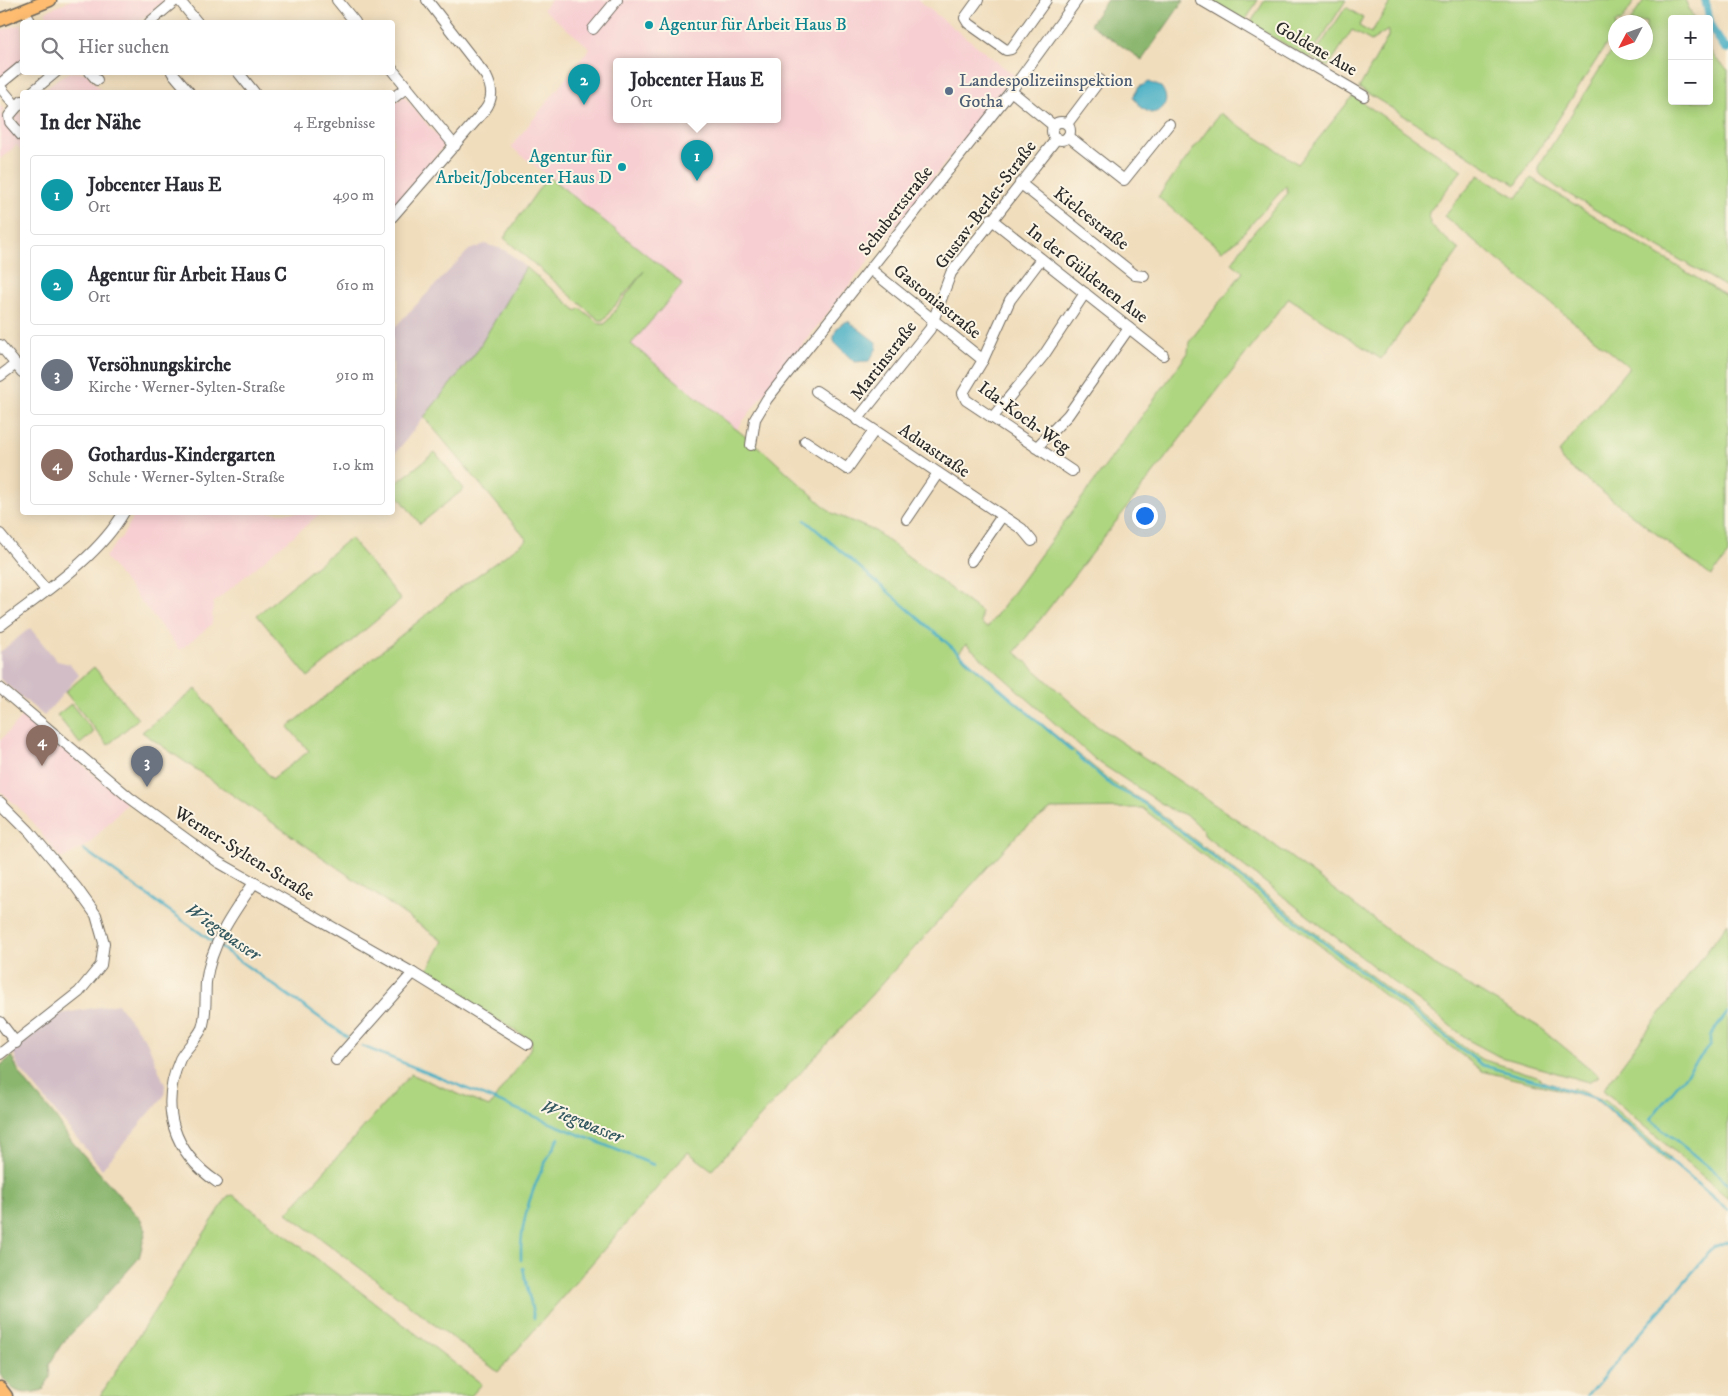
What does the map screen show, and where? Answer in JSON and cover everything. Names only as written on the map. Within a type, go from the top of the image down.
[{"type":"main road","points":[[0,20],[50,0]]},
{"type":"main road","points":[[0,1388],[6,1396]]},
{"type":"street","points":[[152,20],[177,0],[195,20]]},
{"type":"street","points":[[337,0],[353,20]]},
{"type":"street","points":[[395,214],[488,106],[492,89],[486,76],[427,0]]},
{"type":"street","points":[[593,29],[617,0]]},
{"type":"street","points":[[978,0],[965,18],[968,23],[1006,50],[1011,49],[1046,0]]},
{"type":"street","name":"Schubertstraße","points":[[750,445],[752,427],[759,410],[1011,92],[1077,0]]},
{"type":"street","name":"Goldene Aue","points":[[1201,0],[1364,96]]},
{"type":"street","points":[[20,68],[0,86],[19,104],[9,116],[10,122],[20,134]]},
{"type":"street","points":[[395,73],[455,146]]},
{"type":"street","points":[[34,90],[50,75]]},
{"type":"street","points":[[174,75],[186,90]]},
{"type":"street","points":[[240,75],[252,90]]},
{"type":"street","points":[[1067,124],[1100,80]]},
{"type":"street","points":[[395,97],[407,87]]},
{"type":"street","points":[[1011,92],[1054,126]]},
{"type":"street","points":[[1062,122],[1067,124],[1070,129],[1068,136],[1062,139],[1057,138],[1052,131],[1054,126],[1062,122]]},
{"type":"street","points":[[1068,136],[1124,180],[1169,124]]},
{"type":"street","name":"Gustav-Berlet-Straße","points":[[934,321],[951,273],[1057,138]]},
{"type":"street","name":"Kielcestraße","points":[[1020,184],[1135,275],[1144,276]]},
{"type":"street","name":"In der Güldenen Aue","points":[[992,219],[1164,355]]},
{"type":"street","name":"Ida-Koch-Weg","points":[[1041,259],[1010,300],[983,360],[963,393],[966,400],[1072,471]]},
{"type":"street","name":"Gastoniastraße","points":[[870,269],[983,360]]},
{"type":"street","points":[[992,418],[1044,355],[1085,294]]},
{"type":"street","name":"Martinstraße","points":[[858,420],[934,321]]},
{"type":"street","points":[[1036,448],[1068,415],[1130,328]]},
{"type":"street","points":[[0,345],[19,368],[0,376]]},
{"type":"street","name":"Aduastraße","points":[[816,391],[1022,529],[1032,541]]},
{"type":"street","points":[[805,441],[847,469],[874,431]]},
{"type":"street","points":[[907,519],[938,473]]},
{"type":"street","points":[[0,626],[93,551],[122,515]]},
{"type":"street","points":[[971,561],[1002,516]]},
{"type":"street","points":[[0,534],[46,590]]},
{"type":"street","name":"Werner-Sylten-Straße","points":[[0,688],[136,803],[218,862],[413,973],[528,1044]]},
{"type":"street","points":[[0,802],[29,831],[76,887],[96,915],[104,943],[100,965],[88,982],[16,1043],[0,1054]]},
{"type":"street","points":[[217,1182],[192,1160],[174,1132],[169,1099],[181,1059],[202,1028],[206,981],[217,943],[229,918],[254,884]]},
{"type":"street","points":[[336,1060],[413,973]]},
{"type":"street","points":[[0,1022],[16,1043]]},
{"type":"shaded area","points":[[71,0],[165,0],[141,20],[51,20],[45,12]]},
{"type":"shaded area","points":[[551,0],[918,0],[1014,75],[736,430],[631,344],[683,283],[511,147],[590,48],[543,9]]},
{"type":"shaded area","points":[[20,25],[20,63],[0,80],[0,31]]},
{"type":"shaded area","points":[[64,75],[88,75],[100,90],[44,90]]},
{"type":"shaded area","points":[[404,96],[442,142],[443,147],[395,206],[395,103]]},
{"type":"shaded area","points":[[0,105],[4,110],[1,113],[13,128],[19,124],[14,118],[20,114],[20,149],[17,145],[0,159]]},
{"type":"shaded area","points":[[485,244],[505,250],[526,267],[477,351],[395,454],[395,327],[469,250]]},
{"type":"shaded area","points":[[135,515],[319,515],[213,603],[212,624],[180,650],[105,557],[123,535]]},
{"type":"shaded area","points":[[30,628],[57,661],[70,664],[79,675],[44,716],[0,679],[0,652]]},
{"type":"shaded area","points":[[24,714],[127,803],[89,844],[61,859],[25,813],[0,791],[0,741]]},
{"type":"shaded area","points":[[118,1004],[147,1042],[165,1085],[164,1096],[102,1169],[18,1066],[13,1051],[59,1014]]},
{"type":"green space","points":[[1107,0],[1184,0],[1142,60],[1090,24]]},
{"type":"green space","points":[[1209,0],[1258,0],[1245,21]]},
{"type":"green space","points":[[1265,0],[1346,0],[1309,58],[1250,24]]},
{"type":"green space","points":[[1392,0],[1635,0],[1625,15],[1608,15],[1608,42],[1516,185],[1359,88],[1388,37],[1388,30],[1371,41],[1352,30],[1328,67],[1312,58],[1346,7],[1363,18],[1359,26],[1371,33]]},
{"type":"green space","points":[[1644,0],[1685,0],[1692,15],[1668,15],[1668,105],[1713,105],[1713,55],[1728,70],[1728,288],[1558,188],[1540,174],[1538,167],[1608,56],[1608,60],[1653,60],[1653,15],[1634,15]]},
{"type":"green space","points":[[1353,96],[1462,170],[1429,212],[1430,225],[1459,250],[1381,359],[1289,298],[1015,652],[1097,726],[1269,841],[1436,966],[1541,1028],[1599,1076],[1588,1082],[1498,1056],[1470,1041],[1205,836],[1192,819],[1173,811],[1097,761],[966,644],[958,654],[1113,783],[1148,804],[1465,1048],[1481,1059],[1537,1076],[1542,1081],[1571,1090],[1573,1088],[1606,1101],[1670,1158],[1667,1162],[1594,1098],[1482,1071],[1142,808],[1051,809],[1018,834],[712,1170],[688,1152],[498,1372],[287,1213],[411,1074],[489,1107],[530,1049],[532,1041],[425,975],[443,941],[142,732],[196,689],[272,779],[309,751],[288,727],[453,593],[527,540],[424,417],[477,351],[526,267],[577,311],[580,308],[600,324],[605,324],[644,271],[603,320],[599,320],[504,238],[548,176],[683,284],[631,344],[767,454],[832,513],[875,531],[981,612],[981,623],[987,628],[1188,353],[1189,342],[1243,272],[1232,263],[1246,241],[1288,193],[1286,186],[1234,243],[1222,251],[1158,197],[1220,113],[1298,164]]},
{"type":"green space","points":[[1479,175],[1517,198],[1531,178],[1728,297],[1728,555],[1711,576],[1562,461],[1559,452],[1629,367],[1444,216]]},
{"type":"green space","points":[[435,452],[464,489],[420,524],[395,492],[395,484]]},
{"type":"green space","points":[[350,538],[401,600],[308,677],[257,615]]},
{"type":"green space","points":[[94,667],[138,719],[108,745],[65,692]]},
{"type":"green space","points":[[71,704],[94,732],[80,744],[57,715]]},
{"type":"green space","points":[[1728,923],[1728,1198],[1603,1090]]},
{"type":"green space","points":[[12,1056],[23,1077],[54,1115],[67,1136],[140,1219],[146,1230],[139,1258],[61,1345],[49,1365],[50,1377],[43,1390],[29,1393],[23,1393],[14,1389],[0,1374],[0,1066]]},
{"type":"green space","points":[[233,1195],[482,1384],[471,1396],[100,1396],[228,1196]]},
{"type":"water","points":[[1149,82],[1161,87],[1166,100],[1160,110],[1151,113],[1141,108],[1133,97],[1139,87]]},
{"type":"water","points":[[848,321],[876,342],[877,348],[869,361],[854,362],[834,342],[834,335],[837,329],[841,324]]},
{"type":"waterway","points":[[1705,0],[1712,29],[1725,48],[1728,49]]},
{"type":"waterway","points":[[805,520],[1072,751]]},
{"type":"waterway","points":[[1076,754],[1112,786],[1141,801],[1482,1065],[1596,1098],[1728,1210]]},
{"type":"waterway","name":"Wiegwasser","points":[[83,849],[213,942]]},
{"type":"waterway","name":"Wiegwasser","points":[[220,947],[347,1037]]},
{"type":"waterway","points":[[1728,1012],[1710,1036],[1710,1045],[1650,1119],[1728,1183]]},
{"type":"waterway","name":"Wiegwasser","points":[[362,1046],[654,1165]]},
{"type":"waterway","points":[[521,1260],[521,1244],[526,1212],[537,1181],[559,1138]]},
{"type":"waterway","points":[[1587,1396],[1714,1247],[1728,1241]]},
{"type":"waterway","points":[[523,1268],[534,1318]]},
{"type":"place","name":"Agentur für Arbeit Haus B","points":[[649,25]]},
{"type":"place","name":"Landespolizeiinspektion Gotha","points":[[949,91]]},
{"type":"place","name":"Agentur für Arbeit Haus C","points":[[584,105]]},
{"type":"place","name":"Agentur für Arbeit/Jobcenter Haus D","points":[[622,167]]},
{"type":"place","name":"Jobcenter Haus E","points":[[697,181]]},
{"type":"place","name":"Gothardus-Kindergarten","points":[[42,766]]},
{"type":"place","name":"Versöhnungskirche","points":[[147,787]]}]
